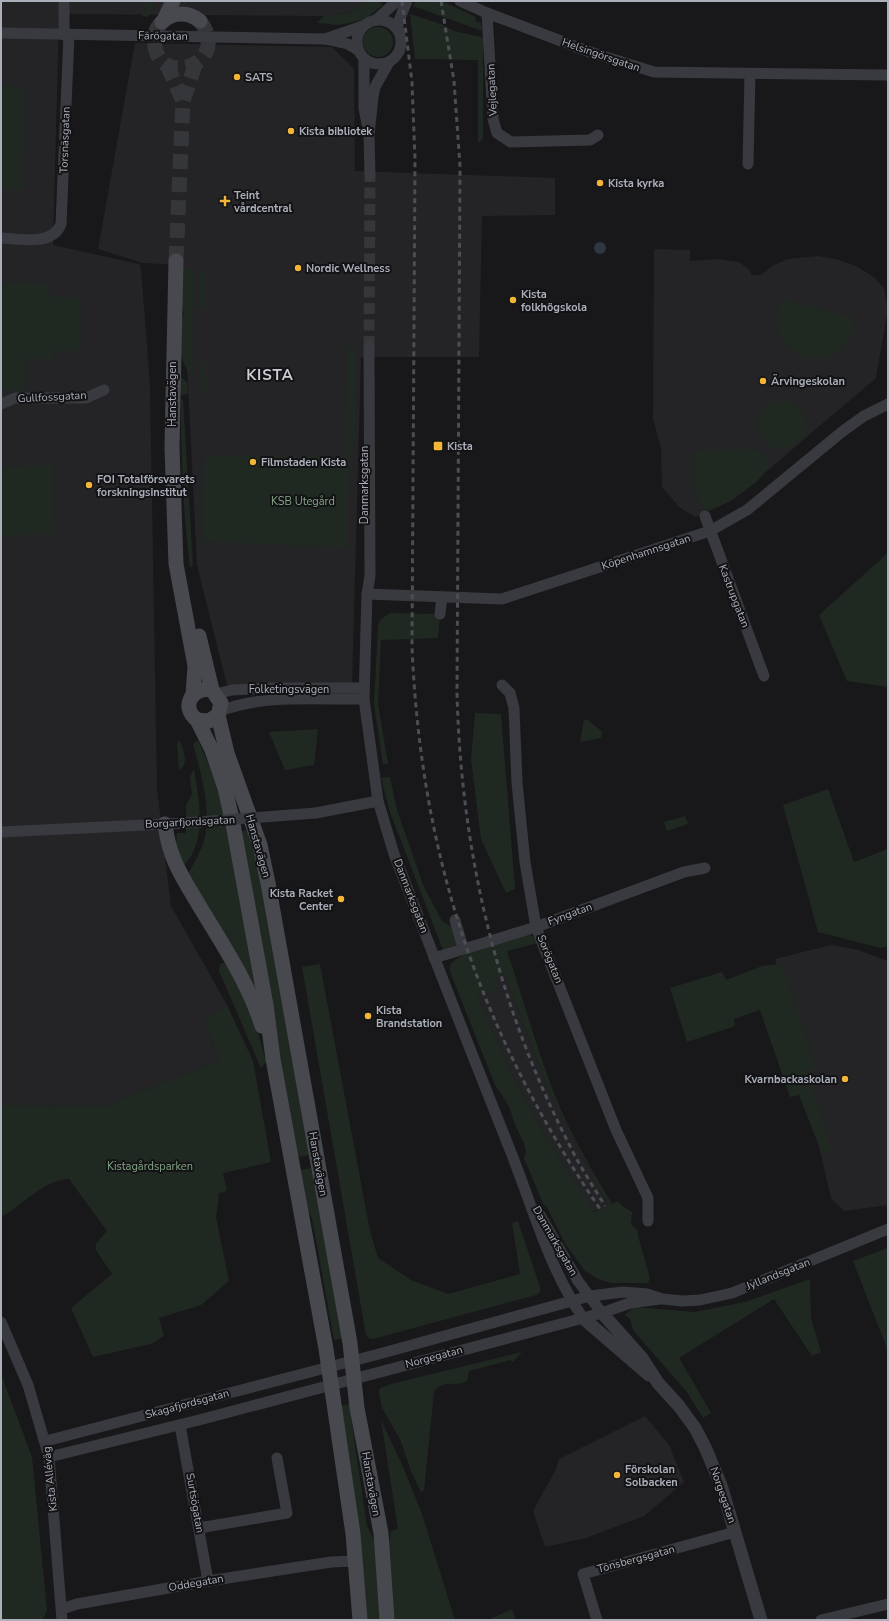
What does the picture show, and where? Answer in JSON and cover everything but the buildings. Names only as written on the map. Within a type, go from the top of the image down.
[{"type":"main road","points":[[173,1],[164,20],[178,14],[188,14],[198,20],[190,1]]},
{"type":"main road","name":"Hanstavägen","points":[[176,261],[172,446],[176,526],[176,564],[195,666],[193,694],[189,705],[193,717],[197,720],[212,750],[233,824],[266,1005],[273,1059],[328,1366],[353,1534],[360,1620]]},
{"type":"main road","name":"Hanstavägen","points":[[176,526],[182,542],[196,626],[214,692],[220,703],[219,713],[227,753],[260,845],[266,875],[352,1361],[357,1408],[381,1533],[387,1620]]},
{"type":"main road","points":[[193,694],[202,690],[214,692]]},
{"type":"main road","points":[[197,720],[209,721],[219,713]]},
{"type":"main road","points":[[165,824],[167,842],[173,860],[231,958],[257,1008],[273,1059]]},
{"type":"main road","points":[[292,1164],[317,1160]]},
{"type":"street","name":"Torsnäsgatan","points":[[1,238],[48,239],[58,232],[61,224],[67,35],[64,1]]},
{"type":"street","points":[[376,20],[397,1]]},
{"type":"street","points":[[361,55],[374,65],[381,65],[389,62],[395,57],[400,50],[401,42],[398,23],[406,1]]},
{"type":"street","name":"Helsingörsgatan","points":[[460,1],[487,13],[590,52],[654,72],[888,75]]},
{"type":"street","name":"Vejlegatan","points":[[487,13],[493,119],[497,133],[511,142],[590,140],[598,135]]},
{"type":"street","points":[[370,135],[364,108],[361,55],[356,38],[363,26],[370,21],[385,20],[398,29]]},
{"type":"street","name":"Färögatan","points":[[325,39],[363,26]]},
{"type":"street","name":"Färögatan","points":[[1,33],[325,39],[348,44],[361,55]]},
{"type":"street","points":[[370,175],[370,135],[375,86],[389,62]]},
{"type":"street","points":[[748,164],[750,74]]},
{"type":"street","name":"Danmarksgatan","points":[[369,347],[370,568],[366,594],[364,693],[378,801],[394,854],[523,1184],[542,1240],[572,1301]]},
{"type":"street","name":"Gullfossgatan","points":[[1,404],[15,398],[86,398],[104,390]]},
{"type":"street","name":"Köpenhamnsgatan","points":[[366,594],[502,599],[710,532],[747,510],[864,416],[888,404]]},
{"type":"street","name":"Kastrupgatan","points":[[705,516],[764,676]]},
{"type":"street","points":[[440,614],[442,597]]},
{"type":"street","name":"Sorögatan","points":[[502,685],[510,693],[514,708],[517,783],[525,862],[536,927],[616,1130],[648,1198],[648,1221]]},
{"type":"street","name":"Folketingsvägen","points":[[214,692],[232,690],[364,693]]},
{"type":"street","name":"Folketingsvägen","points":[[219,713],[236,705],[258,701],[364,693]]},
{"type":"street","name":"Borgarfjordsgatan","points":[[1,832],[185,823],[316,813],[378,801]]},
{"type":"street","name":"Fyngatan","points":[[434,958],[536,927],[684,872],[705,868]]},
{"type":"street","points":[[455,920],[464,948]]},
{"type":"street","name":"Danmarksgatan","points":[[523,1184],[578,1280],[590,1296]]},
{"type":"street","name":"Jyllandsgatan","points":[[590,1296],[623,1292],[647,1294],[663,1299],[682,1301],[700,1300],[732,1293],[888,1229]]},
{"type":"street","name":"Norgegatan","points":[[328,1366],[352,1361],[590,1296],[602,1313],[642,1358],[658,1383],[691,1422],[705,1447],[721,1486],[761,1620]]},
{"type":"street","name":"Jyllandsgatan","points":[[602,1313],[630,1303],[663,1299]]},
{"type":"street","name":"Norgegatan","points":[[572,1301],[583,1318],[658,1383]]},
{"type":"street","name":"Norgegatan","points":[[331,1385],[602,1313]]},
{"type":"street","name":"Kista Alléväg","points":[[1,1322],[28,1385],[46,1441],[49,1457],[62,1614]]},
{"type":"street","name":"Skagafjordsgatan","points":[[46,1441],[328,1366]]},
{"type":"street","name":"Skagafjordsgatan","points":[[49,1457],[180,1425],[331,1385]]},
{"type":"street","name":"Surtsögatan","points":[[180,1425],[208,1581]]},
{"type":"street","points":[[199,1528],[287,1513],[277,1458]]},
{"type":"street","name":"Tönsbergsgatan","points":[[597,1620],[584,1574],[735,1532]]},
{"type":"street","name":"Oddegatan","points":[[62,1614],[77,1604],[208,1581],[331,1562],[356,1561]]},
{"type":"street","points":[[821,1620],[888,1604]]},
{"type":"shaded area","points":[[1,1],[369,1],[350,12],[324,16],[59,14],[53,245],[139,264],[141,268],[150,386],[157,789],[171,906],[227,1005],[204,1020],[219,1060],[105,1106],[1,1105]]},
{"type":"shaded area","points":[[135,43],[332,47],[354,69],[355,171],[555,178],[555,215],[482,216],[479,357],[361,357],[352,686],[227,685],[197,565],[182,265],[143,263],[98,249]]},
{"type":"shaded area","points":[[598,242],[602,242],[606,248],[602,254],[598,254],[594,250],[594,246]]},
{"type":"shaded area","name":"Ärvingeskolan","points":[[654,249],[690,250],[690,261],[717,259],[739,262],[750,270],[751,275],[761,275],[772,266],[787,259],[818,256],[836,259],[856,266],[874,277],[884,288],[888,309],[876,378],[733,500],[696,517],[680,508],[662,487],[661,448],[653,419]]},
{"type":"shaded area","name":"Kvarnbackaskolan","points":[[831,945],[858,950],[888,961],[888,1205],[844,1211],[831,1198],[775,959]]},
{"type":"shaded area","points":[[505,975],[545,1081],[571,1136],[608,1204],[593,1212],[547,1139],[513,1077],[481,1004],[478,995],[496,978]]},
{"type":"shaded area","name":"Förskolan Solbacken","points":[[645,1416],[669,1445],[684,1482],[644,1516],[586,1538],[545,1547],[533,1511],[556,1469],[559,1459]]},
{"type":"green space","points":[[143,1],[157,1],[148,17],[142,16],[146,6]]},
{"type":"green space","points":[[369,1],[377,1],[383,5],[363,20],[339,25],[317,23],[324,16],[350,12]]},
{"type":"green space","points":[[416,1],[442,1],[476,17],[475,21],[481,23],[482,31],[413,6]]},
{"type":"green space","points":[[410,14],[441,24],[454,31],[482,37],[483,139],[478,143],[478,60],[415,59]]},
{"type":"green space","points":[[378,27],[389,31],[393,42],[389,53],[378,57],[367,53],[363,42],[367,31]]},
{"type":"green space","points":[[1,86],[24,87],[22,189],[1,189]]},
{"type":"green space","points":[[182,268],[193,269],[194,380],[185,366],[181,356],[182,321],[184,315],[182,305]]},
{"type":"green space","points":[[199,270],[206,271],[206,309],[199,308]]},
{"type":"green space","points":[[1,283],[49,284],[49,296],[82,298],[82,351],[52,351],[52,359],[26,359],[26,391],[1,390]]},
{"type":"green space","points":[[783,299],[854,318],[848,339],[836,352],[821,358],[805,357],[791,350],[781,337],[777,320]]},
{"type":"green space","name":"KSB Utegård","points":[[348,347],[355,347],[355,440],[349,463],[347,548],[204,541],[205,456],[345,456]]},
{"type":"green space","points":[[200,363],[206,363],[205,392],[203,394],[201,393]]},
{"type":"green space","points":[[181,377],[187,382],[188,394],[181,395]]},
{"type":"green space","points":[[183,399],[193,566],[190,567],[182,463],[181,400]]},
{"type":"green space","points":[[782,401],[791,403],[799,408],[804,416],[806,425],[804,434],[799,442],[791,447],[782,449],[773,447],[765,442],[760,434],[758,425],[760,416],[765,408],[773,403]]},
{"type":"green space","points":[[747,449],[763,452],[767,463],[764,473],[759,480],[741,494],[713,509],[706,511],[693,487],[694,451]]},
{"type":"green space","points":[[52,465],[54,533],[1,536],[1,468]]},
{"type":"green space","points":[[888,553],[888,687],[847,681],[819,615]]},
{"type":"green space","points":[[390,613],[440,614],[438,638],[381,640],[378,704],[388,764],[383,764],[374,705],[378,626],[380,620]]},
{"type":"green space","points":[[475,713],[501,714],[515,889],[506,893],[481,839],[471,760]]},
{"type":"green space","points":[[584,720],[588,720],[602,732],[601,738],[580,742]]},
{"type":"green space","points":[[318,729],[314,765],[285,770],[269,732]]},
{"type":"green space","points":[[179,740],[184,751],[185,760],[184,764],[179,770],[177,744]]},
{"type":"green space","points":[[198,740],[221,794],[258,996],[188,874],[202,847],[207,822],[207,809],[203,781],[193,744]]},
{"type":"green space","points":[[194,769],[200,810],[199,831],[193,852],[184,866],[176,846],[177,833],[186,833],[186,805],[192,794],[190,777]]},
{"type":"green space","points":[[390,777],[397,810],[424,887],[442,921],[453,928],[457,945],[443,950],[390,812],[381,778]]},
{"type":"green space","points":[[828,789],[854,862],[888,849],[888,946],[881,948],[818,932],[783,805]]},
{"type":"green space","points":[[685,816],[688,824],[667,831],[664,822]]},
{"type":"green space","points":[[248,830],[259,869],[310,1155],[297,1157],[239,832]]},
{"type":"green space","points":[[528,934],[534,937],[538,943],[507,951],[547,1076],[573,1136],[612,1204],[618,1201],[622,1206],[632,1212],[631,1224],[638,1231],[638,1236],[650,1278],[648,1283],[611,1283],[598,1279],[585,1271],[566,1245],[546,1205],[544,1206],[524,1158],[526,1152],[524,1143],[515,1125],[509,1106],[495,1085],[450,972],[450,965],[455,960],[474,950]],"holes":[[[505,975],[545,1081],[571,1136],[608,1204],[594,1212],[547,1139],[513,1077],[481,1004],[478,995],[499,987],[496,978]]]},
{"type":"green space","points":[[225,963],[252,1011],[266,1062],[261,1068],[219,971],[220,964]]},
{"type":"green space","points":[[320,964],[370,1231],[378,1258],[411,1280],[448,1294],[520,1274],[512,1223],[518,1221],[540,1287],[540,1292],[536,1295],[373,1339],[366,1335],[302,967]]},
{"type":"green space","points":[[782,964],[816,1068],[807,1071],[831,1150],[828,1152],[821,1151],[799,1095],[790,1097],[760,1010],[734,1019],[735,1026],[687,1042],[670,988],[722,972],[726,980],[762,966]]},
{"type":"green space","name":"Kistagårdsparken","points":[[227,1005],[253,1061],[271,1162],[223,1173],[227,1191],[219,1193],[216,1217],[229,1281],[201,1305],[159,1318],[164,1336],[151,1344],[93,1357],[71,1308],[112,1274],[96,1250],[96,1244],[107,1231],[69,1179],[50,1184],[41,1189],[1,1217],[1,1105],[105,1106],[219,1060],[204,1020]]},
{"type":"green space","points":[[311,1168],[342,1338],[334,1340],[312,1218],[305,1206],[300,1170]]},
{"type":"green space","points":[[888,1248],[888,1351],[853,1261]]},
{"type":"green space","points":[[810,1279],[811,1318],[821,1352],[812,1356],[774,1299],[679,1358],[711,1413],[703,1418],[687,1392],[633,1330],[630,1319],[625,1315],[634,1307],[694,1312],[745,1302]]},
{"type":"green space","points":[[522,1352],[513,1362],[510,1360],[469,1371],[467,1381],[458,1384],[442,1385],[434,1392],[424,1490],[421,1492],[411,1471],[400,1439],[382,1408],[379,1392],[380,1388]]},
{"type":"green space","points":[[1,1374],[32,1457],[47,1611],[42,1620],[1,1620]]},
{"type":"green space","points":[[349,1404],[367,1526],[374,1540],[380,1620],[366,1620],[362,1566],[350,1459],[341,1406]]},
{"type":"green space","points":[[381,1420],[403,1467],[422,1514],[455,1620],[393,1620],[388,1550],[391,1531],[398,1529]]},
{"type":"green space","points":[[512,1609],[516,1620],[488,1620]]},
{"type":"tunnel","points":[[162,22],[155,33],[154,40],[160,60],[169,66],[181,68],[192,65],[202,58],[207,48],[208,36],[200,21]]},
{"type":"tunnel","points":[[167,65],[183,101]]},
{"type":"tunnel","points":[[176,261],[183,101],[195,65]]},
{"type":"tunnel","points":[[369,347],[370,175]]},
{"type":"railway","points":[[402,1],[412,82],[415,159],[412,647],[418,725],[428,800],[444,872],[465,942],[491,1010],[522,1077],[558,1143],[600,1209]]},
{"type":"railway","points":[[441,1],[454,81],[460,166],[457,693],[460,752],[466,811],[475,869],[488,926],[503,982],[522,1038],[544,1093],[570,1146],[582,1169],[605,1206]]},
{"type":"place","name":"SATS","points":[[237,77]]},
{"type":"place","name":"Kista bibliotek","points":[[291,131]]},
{"type":"place","name":"Kista kyrka","points":[[600,183]]},
{"type":"place","name":"Teint vårdcentral","points":[[225,201]]},
{"type":"place","name":"Nordic Wellness","points":[[298,268]]},
{"type":"place","name":"Kista folkhögskola","points":[[513,300]]},
{"type":"place","name":"Ärvingeskolan","points":[[763,381]]},
{"type":"place","name":"Kista","points":[[438,446]]},
{"type":"place","name":"Filmstaden Kista","points":[[253,462]]},
{"type":"place","name":"FOI Totalförsvarets forskningsinstitut","points":[[89,485]]},
{"type":"place","name":"Kista Racket Center","points":[[341,899]]},
{"type":"place","name":"Kista Brandstation","points":[[368,1016]]},
{"type":"place","name":"Kvarnbackaskolan","points":[[845,1079]]},
{"type":"place","name":"Förskolan Solbacken","points":[[617,1475]]},
{"type":"district","name":"KISTA","points":[[270,375]]}]
